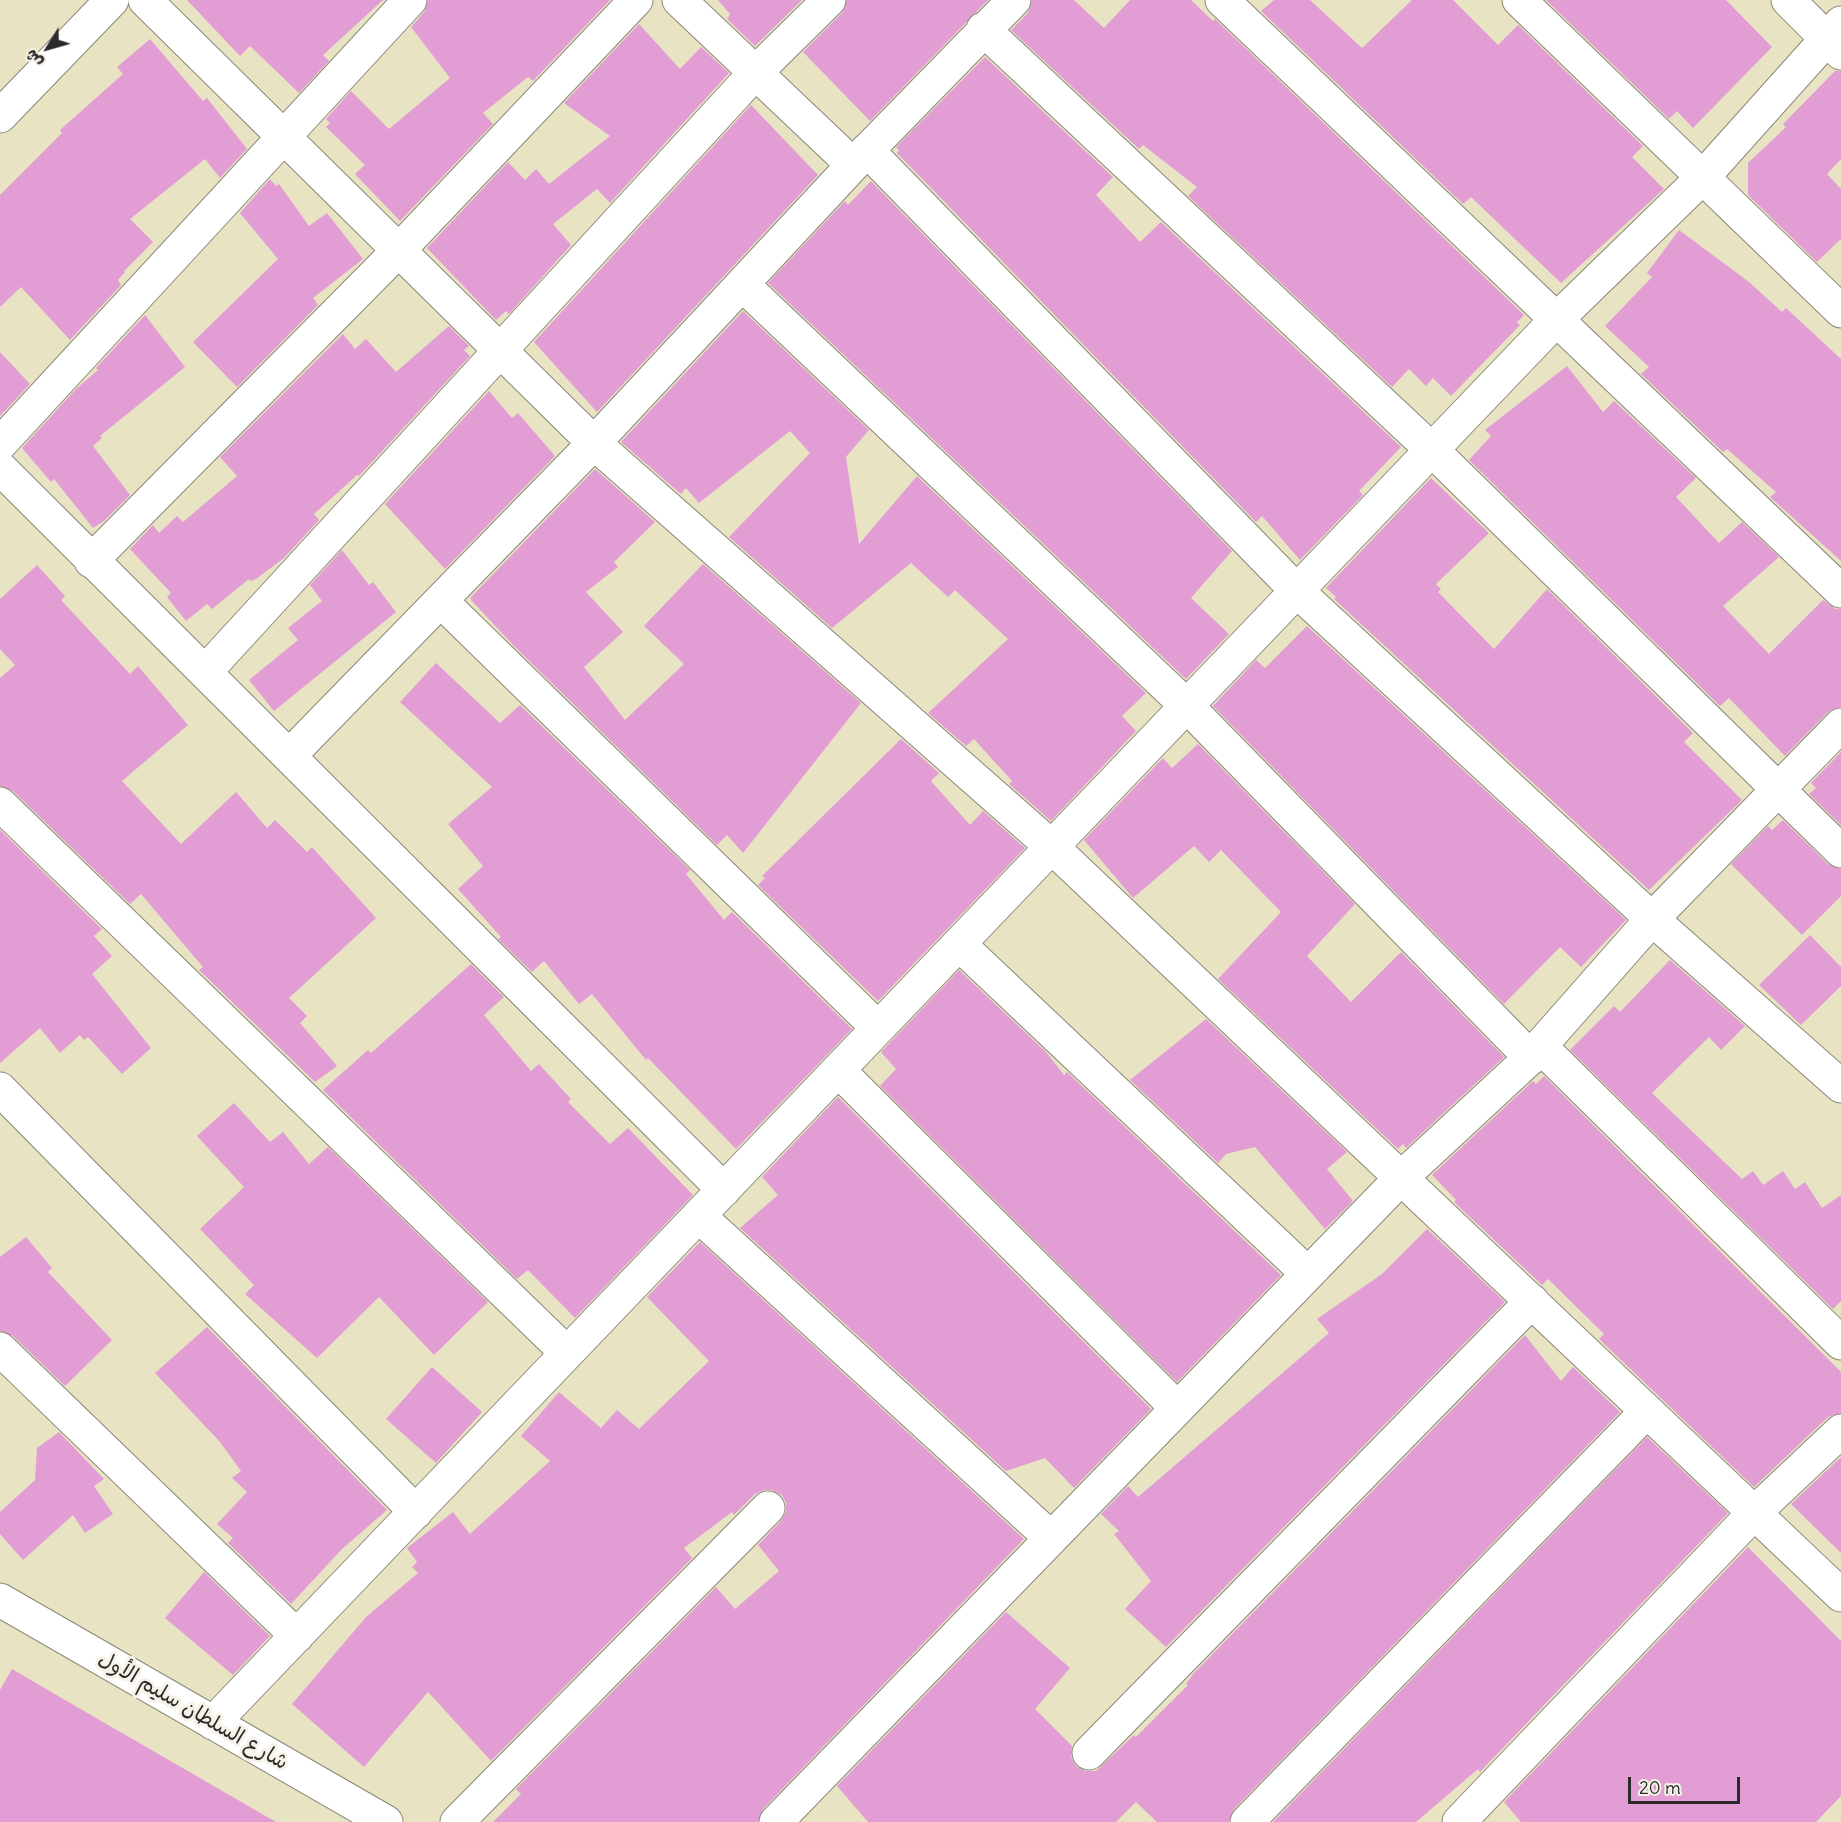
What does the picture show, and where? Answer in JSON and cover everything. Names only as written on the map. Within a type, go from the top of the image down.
[{"type":"street","points":[[0,116],[112,0]]},
{"type":"street","points":[[145,0],[594,443],[1052,847],[1841,1595]]},
{"type":"street","points":[[0,444],[410,0]]},
{"type":"street","points":[[91,561],[399,250],[636,0]]},
{"type":"street","points":[[680,0],[755,73],[860,157],[1297,591],[1652,920],[1841,1086]]},
{"type":"street","points":[[205,672],[755,73],[829,0]]},
{"type":"street","points":[[289,756],[594,443],[860,157],[983,29],[1014,0]]},
{"type":"street","points":[[1222,0],[1841,591]]},
{"type":"street","points":[[1519,0],[1841,311]]},
{"type":"street","points":[[213,1723],[1556,320],[1703,177],[1836,38],[1788,0]]},
{"type":"street","points":[[983,29],[1432,450],[1841,851]]},
{"type":"street","points":[[743,285],[1013,544],[1188,707],[1535,1052],[1841,1343]]},
{"type":"street","points":[[0,468],[723,1190]]},
{"type":"street","points":[[441,601],[878,1028]]},
{"type":"street","points":[[776,1822],[1402,1177],[1535,1052],[1652,920],[1841,725]]},
{"type":"street","points":[[0,804],[567,1353]]},
{"type":"street","points":[[959,944],[1308,1274]]},
{"type":"street","points":[[838,1070],[1177,1408]]},
{"type":"street","points":[[0,1089],[416,1512]]},
{"type":"street","points":[[699,1216],[1051,1538]]},
{"type":"street","points":[[1089,1753],[1532,1301]]},
{"type":"street","points":[[0,1349],[297,1636]]},
{"type":"street","points":[[1247,1822],[1647,1411]]},
{"type":"street","points":[[1459,1822],[1754,1513],[1841,1431]]},
{"type":"street","points":[[457,1822],[768,1508]]},
{"type":"street","name":"شارع السلطان سليم الأول","points":[[0,1600],[386,1822]]},
{"type":"building","points":[[187,0],[383,0],[323,55],[329,61],[299,93],[250,46],[240,56]]},
{"type":"building","points":[[428,0],[610,0],[533,81],[528,77],[483,113],[493,124],[400,221],[355,174],[365,165],[326,127],[330,123],[326,119],[351,91],[389,129],[450,78],[411,27],[424,12]]},
{"type":"building","points":[[718,0],[802,0],[755,46],[727,19],[730,14]]},
{"type":"building","points":[[847,0],[988,0],[870,121],[803,52],[842,13]]},
{"type":"building","points":[[1032,0],[1074,0],[1104,28],[1130,0],[1191,0],[1213,21],[1215,19],[1524,315],[1517,322],[1520,325],[1451,396],[1433,378],[1426,386],[1409,369],[1392,387],[1188,196],[1197,187],[1143,145],[1139,149],[1011,30],[1028,13]]},
{"type":"building","points":[[1274,0],[1310,0],[1362,48],[1412,0],[1453,0],[1498,45],[1518,25],[1643,146],[1632,157],[1664,189],[1561,283],[1471,197],[1463,204],[1261,11]]},
{"type":"building","points":[[1546,0],[1726,0],[1772,47],[1693,128],[1677,111],[1669,119]]},
{"type":"building","points":[[639,24],[680,69],[701,47],[729,73],[610,203],[597,189],[553,224],[571,245],[509,314],[506,311],[496,320],[427,248],[508,162],[525,180],[536,169],[549,184],[610,136],[564,103]]},
{"type":"building","points":[[150,39],[203,101],[207,98],[247,149],[220,178],[205,159],[130,219],[153,242],[124,271],[118,280],[121,285],[70,340],[21,287],[0,307],[0,195],[62,133],[60,130],[123,74],[117,67]]},
{"type":"building","points":[[985,57],[1113,177],[1096,195],[1140,242],[1161,222],[1401,447],[1359,491],[1363,495],[1300,560],[1262,516],[1256,522],[897,153],[899,150],[896,147]]},
{"type":"building","points":[[1835,71],[1841,71],[1841,159],[1827,174],[1841,189],[1841,239],[1817,262],[1748,195],[1748,163],[1786,127],[1783,124]]},
{"type":"building","points":[[751,105],[818,175],[597,412],[534,342]]},
{"type":"building","points":[[270,179],[276,186],[279,184],[309,226],[327,213],[363,259],[313,298],[318,305],[237,387],[193,342],[278,259],[240,213]]},
{"type":"building","points":[[871,181],[1232,551],[1191,598],[1229,634],[1186,679],[768,283],[845,201],[848,205]]},
{"type":"building","points":[[1679,230],[1749,282],[1782,312],[1786,308],[1841,359],[1841,561],[1770,497],[1776,492],[1727,449],[1723,452],[1641,374],[1649,367],[1605,326],[1652,277],[1647,273]]},
{"type":"building","points":[[743,311],[869,430],[846,457],[859,544],[917,476],[1146,693],[1122,716],[1136,731],[1051,821],[1009,784],[1012,781],[974,739],[966,746],[928,713],[1008,639],[955,590],[948,597],[911,563],[832,628],[729,537],[810,453],[790,431],[699,503],[686,488],[681,494],[621,442]]},
{"type":"building","points":[[145,315],[185,367],[100,436],[102,438],[93,446],[130,495],[104,521],[93,528],[54,479],[51,482],[22,448],[76,389],[98,370],[96,368]]},
{"type":"building","points":[[449,326],[469,346],[464,350],[470,356],[359,476],[357,475],[314,514],[319,520],[284,558],[256,579],[250,581],[249,579],[212,609],[207,604],[186,621],[167,597],[171,593],[130,549],[153,525],[159,533],[177,516],[183,522],[237,476],[220,457],[343,334],[355,349],[366,339],[396,372]]},
{"type":"building","points":[[0,352],[30,384],[0,416]]},
{"type":"building","points":[[1567,366],[1603,412],[1614,401],[1696,478],[1676,497],[1719,543],[1742,522],[1779,557],[1723,606],[1769,654],[1823,600],[1836,609],[1841,609],[1841,707],[1828,712],[1785,756],[1729,698],[1720,706],[1469,460],[1491,436],[1485,430]]},
{"type":"building","points":[[489,391],[512,418],[518,413],[555,456],[445,569],[385,504]]},
{"type":"building","points":[[595,469],[655,522],[614,562],[618,567],[586,592],[623,632],[584,667],[625,720],[684,664],[644,626],[703,564],[861,703],[743,853],[727,835],[717,845],[513,645],[471,600],[471,597]]},
{"type":"building","points":[[1431,478],[1489,533],[1436,584],[1441,589],[1438,592],[1494,649],[1547,589],[1693,733],[1684,742],[1742,800],[1649,890],[1334,599],[1336,597],[1326,588]]},
{"type":"building","points":[[342,550],[369,585],[373,582],[396,612],[274,711],[249,680],[298,640],[288,628],[322,601],[310,585]]},
{"type":"building","points":[[37,565],[65,596],[61,600],[130,674],[138,666],[188,725],[122,781],[181,844],[236,792],[267,828],[275,820],[307,852],[312,847],[376,918],[289,998],[307,1016],[300,1023],[337,1066],[315,1082],[199,970],[203,967],[141,894],[130,904],[13,791],[0,786],[0,678],[15,665],[0,649],[0,599]]},
{"type":"building","points":[[1307,626],[1626,920],[1581,967],[1560,947],[1504,1004],[1213,706],[1256,660],[1265,668]]},
{"type":"building","points":[[436,663],[500,723],[520,705],[690,870],[686,874],[724,920],[732,912],[852,1029],[736,1149],[648,1058],[646,1060],[592,994],[579,1004],[544,961],[532,972],[498,939],[501,937],[458,889],[483,866],[448,824],[492,787],[400,702]]},
{"type":"building","points":[[901,739],[939,773],[931,781],[970,825],[983,811],[1025,848],[878,1001],[758,885],[765,878],[762,876]]},
{"type":"building","points":[[1198,744],[1355,904],[1307,956],[1351,1002],[1401,952],[1504,1057],[1406,1148],[1403,1144],[1398,1149],[1218,979],[1281,912],[1221,850],[1209,862],[1194,846],[1133,898],[1084,840],[1163,758],[1172,768]]},
{"type":"building","points":[[1841,752],[1841,825],[1809,794],[1816,788],[1811,783]]},
{"type":"building","points":[[1783,820],[1828,864],[1841,869],[1841,896],[1802,935],[1731,864],[1768,826],[1772,830]]},
{"type":"building","points":[[0,830],[102,929],[94,936],[112,956],[92,974],[151,1048],[122,1074],[88,1037],[84,1040],[80,1035],[60,1053],[40,1028],[0,1063]]},
{"type":"building","points":[[1810,935],[1841,967],[1841,986],[1801,1025],[1759,985]]},
{"type":"building","points":[[1670,960],[1745,1026],[1721,1050],[1709,1037],[1652,1093],[1742,1179],[1753,1171],[1763,1185],[1783,1171],[1795,1189],[1805,1182],[1822,1208],[1841,1195],[1841,1301],[1833,1309],[1570,1050],[1614,1006],[1620,1012]]},
{"type":"building","points":[[471,964],[504,997],[484,1015],[531,1071],[539,1064],[571,1099],[568,1102],[610,1144],[628,1128],[693,1195],[575,1318],[528,1270],[517,1279],[323,1090],[368,1050],[371,1053]]},
{"type":"building","points":[[959,970],[1046,1052],[1064,1075],[1067,1072],[1281,1275],[1177,1382],[880,1086],[896,1069],[881,1052]]},
{"type":"building","points":[[1206,1019],[1347,1152],[1327,1169],[1353,1201],[1325,1229],[1255,1147],[1226,1154],[1218,1163],[1130,1080]]},
{"type":"building","points":[[1544,1076],[1841,1372],[1841,1413],[1828,1417],[1754,1487],[1599,1339],[1604,1334],[1548,1279],[1542,1285],[1454,1202],[1456,1200],[1432,1175],[1533,1081],[1536,1084]]},
{"type":"building","points":[[838,1097],[1151,1409],[1074,1488],[1045,1458],[1006,1471],[740,1228],[778,1195],[762,1177]]},
{"type":"building","points":[[234,1103],[270,1142],[283,1132],[309,1164],[328,1147],[488,1302],[434,1355],[379,1297],[317,1358],[245,1294],[254,1285],[200,1229],[244,1187],[197,1136]]},
{"type":"building","points":[[1427,1229],[1505,1302],[1166,1647],[1125,1609],[1151,1581],[1114,1534],[1119,1531],[1101,1514],[1128,1486],[1138,1497],[1329,1333],[1317,1319],[1382,1274]]},
{"type":"building","points":[[26,1237],[52,1268],[48,1272],[112,1340],[65,1386],[13,1336],[0,1331],[0,1257]]},
{"type":"building","points":[[700,1242],[1024,1539],[763,1809],[758,1822],[493,1822],[521,1794],[516,1789],[716,1587],[735,1609],[779,1571],[758,1545],[781,1521],[786,1512],[786,1503],[782,1495],[772,1490],[764,1490],[755,1494],[734,1515],[732,1512],[684,1548],[692,1558],[491,1761],[428,1692],[364,1767],[292,1704],[366,1617],[418,1573],[412,1567],[417,1562],[407,1548],[453,1512],[470,1534],[550,1461],[521,1436],[559,1392],[601,1428],[617,1410],[639,1429],[709,1361],[647,1297]]},
{"type":"building","points":[[207,1327],[387,1510],[342,1549],[291,1604],[228,1543],[233,1538],[217,1524],[247,1492],[232,1478],[241,1471],[220,1442],[155,1373]]},
{"type":"building","points":[[1525,1335],[1561,1381],[1573,1367],[1620,1412],[1234,1809],[1229,1822],[1157,1822],[1136,1802],[1116,1822],[868,1822],[837,1786],[1006,1612],[1070,1668],[1035,1709],[1072,1746],[1071,1757],[1076,1766],[1085,1771],[1096,1771],[1134,1735],[1136,1737],[1188,1685],[1186,1684],[1194,1673]]},
{"type":"building","points":[[432,1367],[482,1412],[436,1463],[386,1419]]},
{"type":"building","points":[[59,1432],[104,1479],[94,1486],[113,1514],[85,1533],[73,1515],[23,1560],[0,1534],[0,1512],[35,1480],[37,1448]]},
{"type":"building","points":[[1647,1437],[1728,1513],[1480,1772],[1478,1769],[1416,1822],[1273,1822]]},
{"type":"building","points":[[1841,1457],[1841,1553],[1791,1504]]},
{"type":"building","points":[[1748,1547],[1841,1641],[1841,1796],[1816,1822],[1521,1822],[1504,1802]]},
{"type":"building","points":[[204,1572],[270,1636],[233,1675],[165,1618]]},
{"type":"building","points":[[12,1669],[276,1822],[0,1822],[0,1690]]}]
